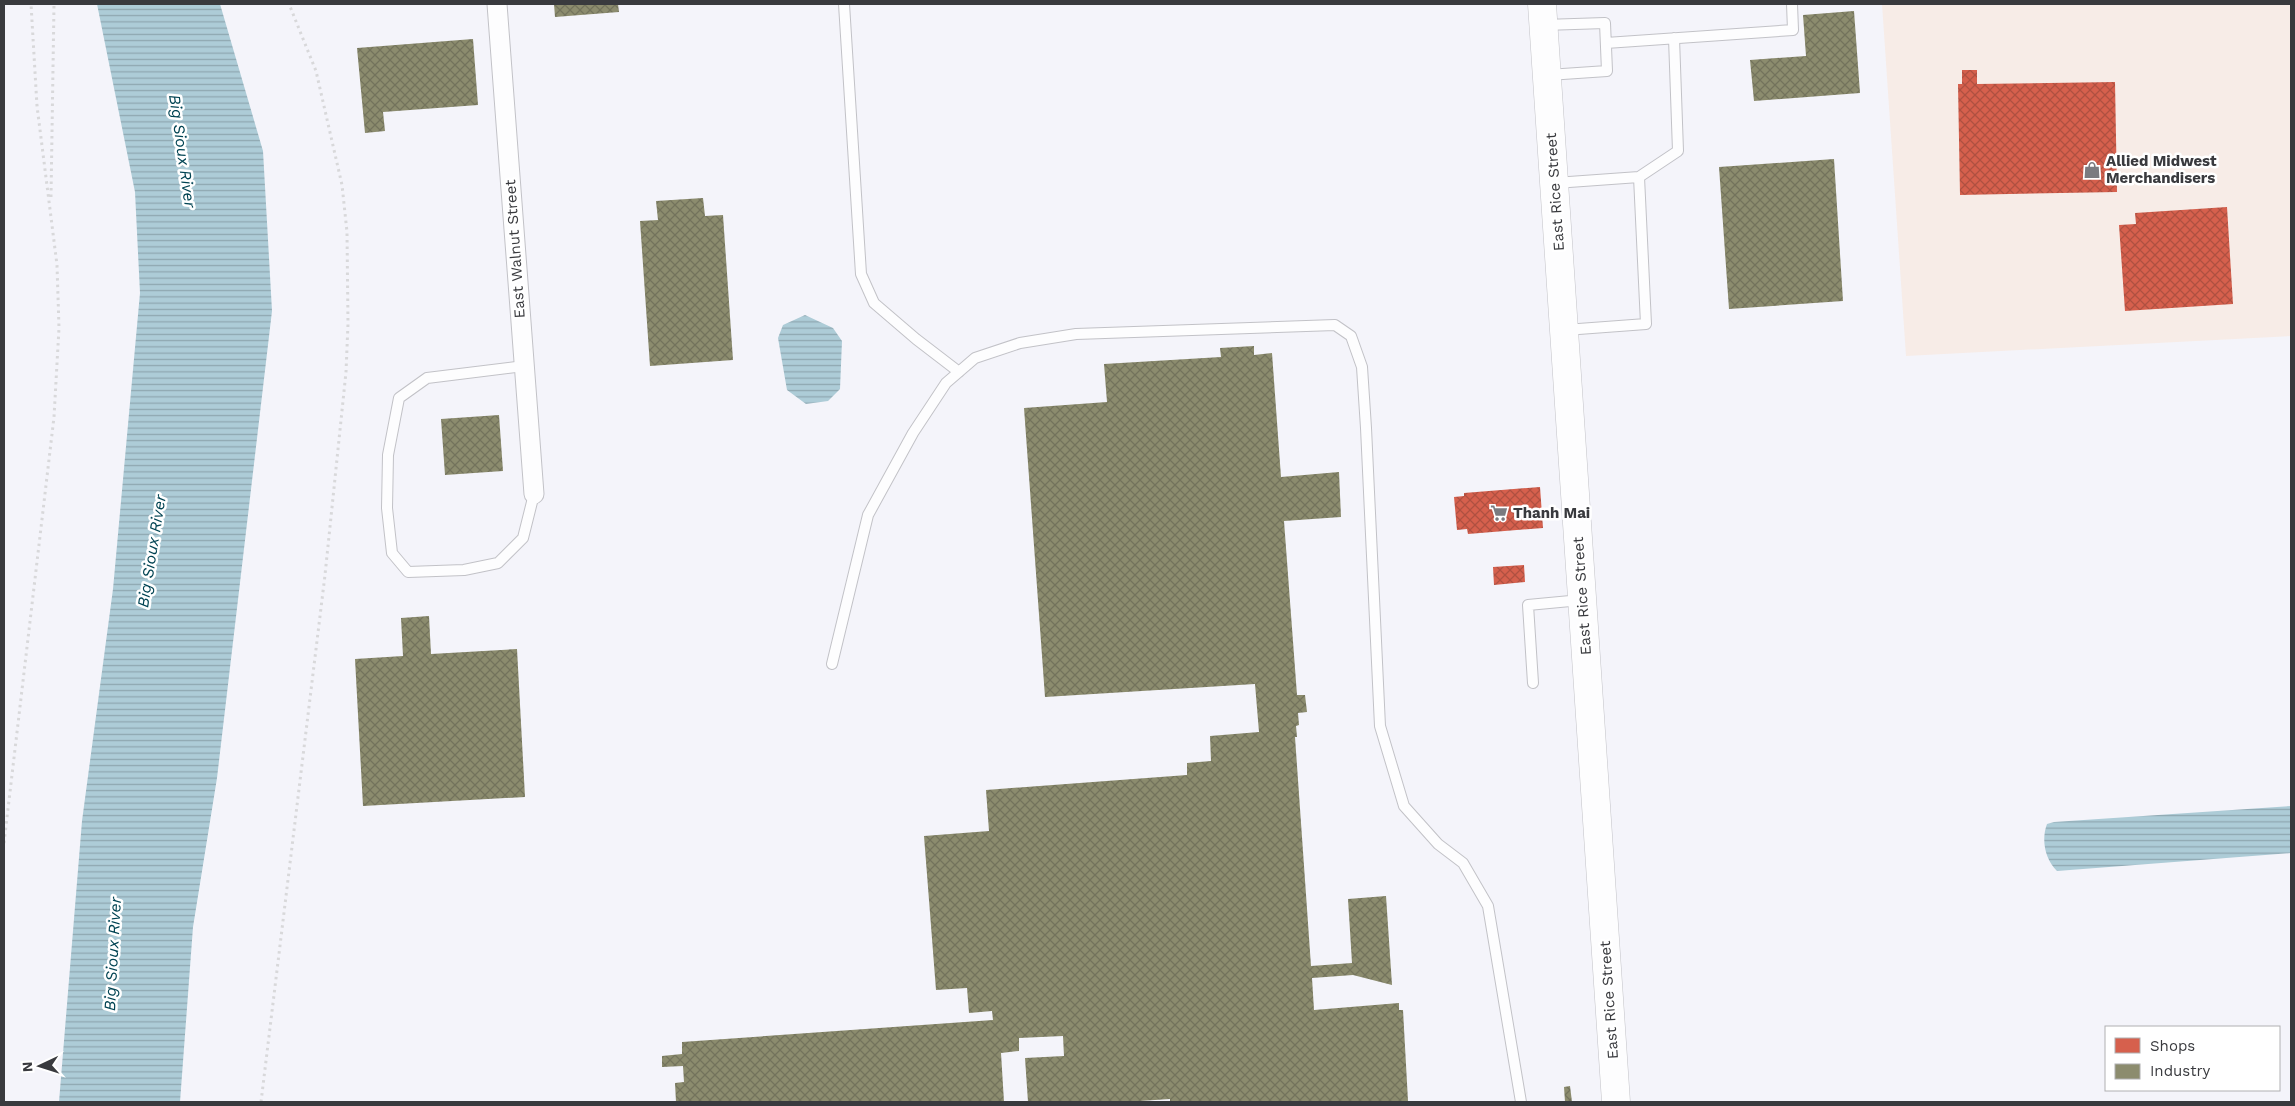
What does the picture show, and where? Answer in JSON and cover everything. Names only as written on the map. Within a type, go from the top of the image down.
[{"type":"street","name":"East Walnut Street","points":[[497,4],[534,494]]},
{"type":"street","name":"East Rice Street","points":[[1543,14],[1616,1100]]},
{"type":"lane","points":[[844,4],[861,274],[874,303],[959,372]]},
{"type":"lane","points":[[1606,44],[1793,30],[1792,4]]},
{"type":"lane","points":[[1543,14],[1605,23],[1607,71],[1547,75]]},
{"type":"lane","points":[[1554,184],[1639,177],[1678,151],[1674,38]]},
{"type":"lane","points":[[1564,330],[1646,324],[1639,177]]},
{"type":"lane","points":[[832,664],[868,515],[913,433],[946,383],[975,358],[1020,343],[1076,334],[1335,325],[1351,336],[1362,367],[1380,726],[1404,806],[1438,844],[1464,863],[1488,906],[1521,1102]]},
{"type":"lane","points":[[524,366],[427,378],[398,398],[388,455],[387,508],[392,553],[408,572],[464,570],[498,563],[524,538],[534,494]]},
{"type":"lane","points":[[1533,683],[1528,605],[1582,600]]},
{"type":"path","points":[[4,842],[57,373],[60,295],[52,210],[37,106],[31,4]]},
{"type":"path","points":[[52,210],[54,4]]},
{"type":"path","points":[[261,1102],[325,574],[346,372],[349,297],[347,232],[342,185],[332,136],[316,71],[289,4]]},
{"type":"shaded area","name":"Allied Midwest Merchandisers","points":[[1882,4],[2291,4],[2291,336],[1906,356]]},
{"type":"water","name":"Big Sioux River","points":[[97,4],[220,4],[263,151],[272,311],[217,778],[193,927],[180,1102],[59,1102],[82,821],[113,589],[140,293],[135,192]]},
{"type":"water","points":[[805,315],[833,328],[842,341],[840,389],[828,401],[806,404],[787,390],[778,338],[783,325]]},
{"type":"water","points":[[2291,806],[2291,853],[2057,871],[2047,855],[2044,843],[2047,824],[2054,822]]},
{"type":"building: Shops","points":[[1962,70],[1977,70],[1977,84],[2115,82],[2117,192],[1960,195],[1958,84],[1962,84]]},
{"type":"building: Shops","points":[[2227,207],[2233,304],[2125,311],[2119,225],[2136,224],[2135,213]]},
{"type":"building: Shops","name":"Thanh Mai","points":[[1540,487],[1543,528],[1468,534],[1467,529],[1457,530],[1454,497],[1464,496],[1464,493]]},
{"type":"building: Shops","points":[[1524,565],[1525,582],[1494,585],[1493,567]]},
{"type":"building: Industry","points":[[554,4],[618,4],[619,12],[555,17]]},
{"type":"building: Industry","points":[[1854,11],[1860,93],[1754,101],[1750,60],[1806,56],[1803,15]]},
{"type":"building: Industry","points":[[473,39],[478,105],[383,112],[385,131],[365,133],[357,48]]},
{"type":"building: Industry","points":[[1834,159],[1843,301],[1729,309],[1719,167]]},
{"type":"building: Industry","points":[[703,198],[705,216],[723,215],[733,360],[650,366],[640,221],[658,220],[656,201]]},
{"type":"building: Industry","points":[[1254,346],[1254,355],[1272,353],[1281,477],[1339,472],[1341,517],[1284,521],[1297,695],[1305,695],[1307,712],[1298,713],[1299,725],[1296,726],[1297,737],[1295,737],[1311,966],[1352,963],[1348,899],[1386,896],[1392,985],[1353,975],[1312,978],[1314,1010],[1399,1003],[1399,1010],[1403,1010],[1408,1101],[1170,1102],[1170,1099],[1125,1102],[1028,1102],[1025,1058],[1064,1056],[1063,1036],[1019,1038],[1019,1051],[1001,1053],[1004,1102],[676,1102],[675,1083],[684,1082],[683,1066],[662,1067],[662,1056],[682,1054],[682,1042],[993,1020],[992,1011],[969,1013],[967,988],[936,990],[924,836],[989,831],[986,790],[1187,775],[1187,763],[1211,761],[1210,736],[1259,732],[1255,684],[1045,697],[1024,408],[1107,402],[1104,364],[1221,357],[1220,348]]},
{"type":"building: Industry","points":[[499,415],[503,471],[445,475],[441,419]]},
{"type":"building: Industry","points":[[429,616],[431,654],[517,649],[525,797],[363,806],[355,659],[403,656],[401,618]]},
{"type":"building: Industry","points":[[1570,1086],[1572,1102],[1565,1102],[1564,1087]]},
{"type":"place","name":"Allied Midwest Merchandisers","points":[[2092,170]]},
{"type":"place","name":"Thanh Mai","points":[[1499,513]]}]
